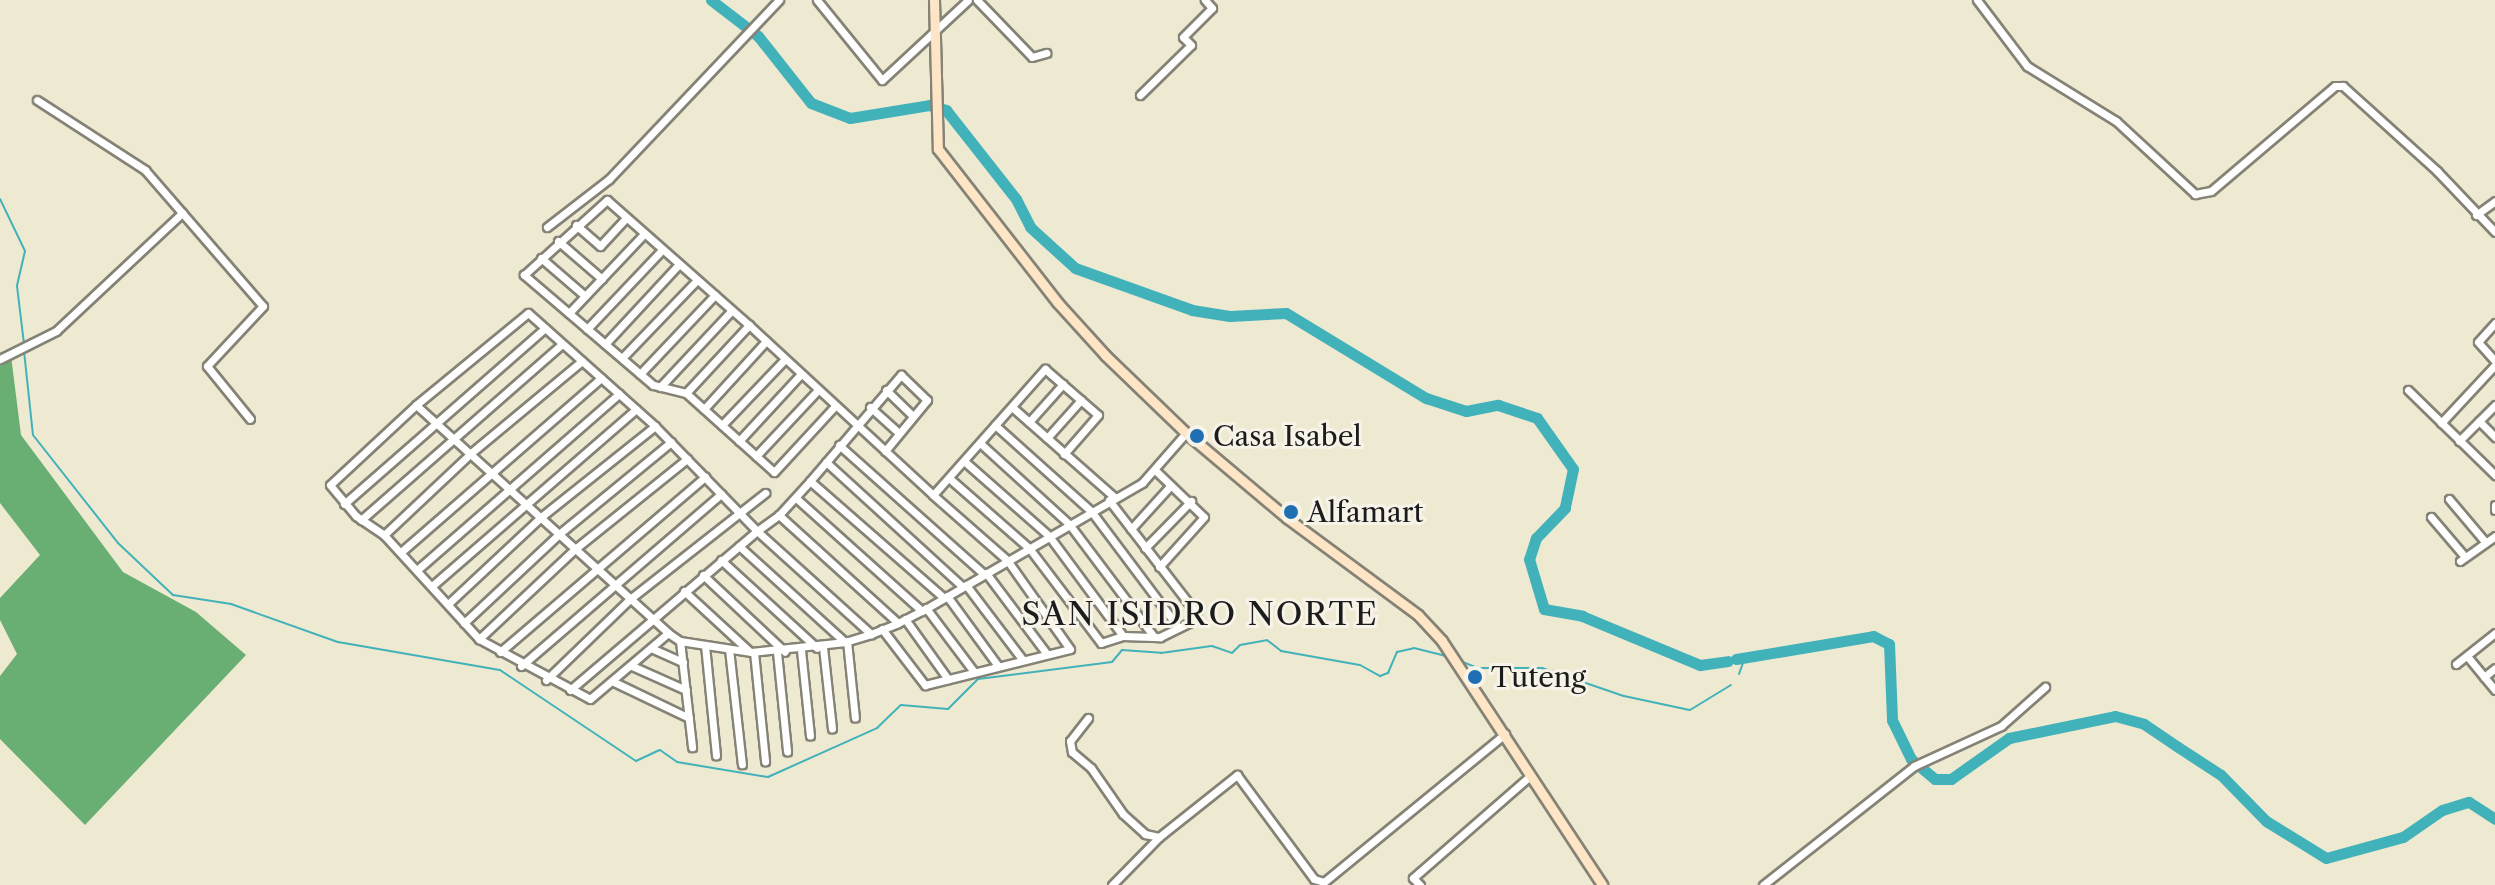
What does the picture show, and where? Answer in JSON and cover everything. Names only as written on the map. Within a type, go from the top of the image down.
[{"type":"street","points":[[547,227],[609,179],[779,0]]},
{"type":"street","points":[[817,0],[882,80],[968,0]]},
{"type":"street","points":[[934,0],[938,149],[1057,302],[1186,433],[1287,518],[1418,615],[1442,641],[1602,885]]},
{"type":"street","points":[[977,0],[1032,57],[1046,53]]},
{"type":"street","points":[[1140,95],[1191,45],[1183,37],[1212,8],[1205,0]]},
{"type":"street","points":[[1977,0],[2027,66],[2116,121],[2195,194],[2211,191],[2335,86],[2343,86],[2437,171],[2495,232]]},
{"type":"street","points":[[37,100],[145,170],[263,306],[207,366],[250,419]]},
{"type":"street","points":[[835,406],[774,472],[686,393],[660,387],[640,374],[524,275],[604,199],[749,325],[1007,560],[1071,647],[923,685],[882,629]]},
{"type":"street","points":[[2476,215],[2495,201]]},
{"type":"street","points":[[0,359],[28,342],[56,331],[182,213]]},
{"type":"street","points":[[576,225],[600,246],[626,218]]},
{"type":"street","points":[[569,313],[644,234]]},
{"type":"street","points":[[558,241],[602,279]]},
{"type":"street","points":[[587,329],[662,250]]},
{"type":"street","points":[[541,258],[585,296]]},
{"type":"street","points":[[605,344],[679,264]]},
{"type":"street","points":[[622,358],[697,280]]},
{"type":"street","points":[[640,374],[715,295]]},
{"type":"street","points":[[660,387],[732,310]]},
{"type":"street","points":[[668,633],[594,699],[546,680],[479,639],[384,535],[344,504],[331,483],[416,405],[526,313],[655,426],[757,531],[871,634]]},
{"type":"street","points":[[2441,423],[2495,363],[2478,342],[2495,323]]},
{"type":"street","points":[[686,393],[749,325]]},
{"type":"street","points":[[344,504],[435,420],[545,328]]},
{"type":"street","points":[[704,409],[766,341]]},
{"type":"street","points":[[361,520],[452,436],[562,344]]},
{"type":"street","points":[[722,425],[785,359]]},
{"type":"street","points":[[384,535],[471,453],[582,361]]},
{"type":"street","points":[[933,495],[1045,369],[1098,415],[1064,454]]},
{"type":"street","points":[[739,441],[801,374]]},
{"type":"street","points":[[570,690],[651,618],[779,515],[855,424],[901,375],[927,396],[885,451]]},
{"type":"street","points":[[401,552],[489,470],[601,378]]},
{"type":"street","points":[[1029,422],[1063,384]]},
{"type":"street","points":[[756,456],[818,390]]},
{"type":"street","points":[[886,390],[913,416]]},
{"type":"street","points":[[2408,390],[2495,475]]},
{"type":"street","points":[[417,570],[507,486],[619,394]]},
{"type":"street","points":[[1047,438],[1081,400]]},
{"type":"street","points":[[416,405],[668,633],[680,641],[752,652],[801,650],[846,642],[924,610],[1156,471],[1186,433]]},
{"type":"street","points":[[2459,441],[2495,405]]},
{"type":"street","points":[[870,407],[899,433]]},
{"type":"street","points":[[949,478],[1029,548],[1099,641],[1123,636],[1154,637],[1179,628],[1197,614],[1159,567],[1112,499],[1012,407]]},
{"type":"street","points":[[432,586],[636,409]]},
{"type":"street","points":[[2479,421],[2495,437]]},
{"type":"street","points":[[995,425],[1091,511],[1179,628]]},
{"type":"street","points":[[448,604],[541,517],[655,426]]},
{"type":"street","points":[[464,623],[559,534],[671,442]]},
{"type":"street","points":[[980,443],[1069,524],[1154,637]]},
{"type":"street","points":[[839,445],[985,574],[1046,653]]},
{"type":"street","points":[[479,639],[575,549],[687,459]]},
{"type":"street","points":[[964,461],[1049,536],[1123,636]]},
{"type":"street","points":[[826,462],[965,586],[1022,659]]},
{"type":"street","points":[[1156,471],[1203,513],[1203,521],[1159,567]]},
{"type":"street","points":[[500,652],[595,567],[705,477]]},
{"type":"street","points":[[810,481],[945,597],[998,666]]},
{"type":"street","points":[[1131,529],[1171,485]]},
{"type":"street","points":[[546,680],[630,599],[765,493]]},
{"type":"street","points":[[521,666],[612,583],[721,494]]},
{"type":"street","points":[[796,498],[924,610],[974,672]]},
{"type":"street","points":[[2449,499],[2486,543]]},
{"type":"street","points":[[1145,548],[1191,501]]},
{"type":"street","points":[[779,515],[902,621],[948,679]]},
{"type":"street","points":[[2431,517],[2463,559],[2495,536]]},
{"type":"street","points":[[739,546],[846,642],[855,718]]},
{"type":"street","points":[[721,560],[820,647],[832,729]]},
{"type":"street","points":[[703,575],[781,652],[787,751]]},
{"type":"street","points":[[684,591],[752,652],[765,761]]},
{"type":"street","points":[[2456,664],[2495,633]]},
{"type":"street","points":[[680,641],[692,747]]},
{"type":"street","points":[[705,645],[716,755]]},
{"type":"street","points":[[651,648],[683,662]]},
{"type":"street","points":[[729,649],[742,764]]},
{"type":"street","points":[[801,650],[810,736]]},
{"type":"street","points":[[2467,656],[2495,690]]},
{"type":"street","points":[[632,666],[686,690]]},
{"type":"street","points":[[2484,677],[2495,668]]},
{"type":"street","points":[[614,682],[689,718]]},
{"type":"street","points":[[1763,885],[1914,766],[2001,726],[2045,687]]},
{"type":"street","points":[[1088,718],[1070,741],[1072,752],[1091,768],[1123,814],[1145,834],[1159,837]]},
{"type":"street","points":[[1112,885],[1159,837],[1237,775],[1314,879],[1324,882],[1505,734]]},
{"type":"street","points":[[1420,885],[1413,878],[1530,776]]},
{"type":"green space","points":[[11,356],[21,435],[123,572],[196,612],[246,655],[85,825],[0,739],[0,676],[17,654],[0,620],[0,598],[40,555],[0,503],[0,365]]},
{"type":"waterway","points":[[711,0],[758,36],[811,103],[850,118],[929,105],[946,110],[1016,199],[1030,227],[1075,268],[1192,310],[1230,316],[1286,313],[1426,398],[1466,411],[1498,405],[1537,418],[1573,469],[1565,508],[1536,538],[1529,559],[1544,609],[1582,616],[1700,665],[1728,661]]},
{"type":"waterway","points":[[0,199],[25,251],[17,286],[24,344]]},
{"type":"waterway","points":[[24,351],[33,435],[118,543],[173,595],[231,604],[338,642],[500,670],[636,761],[660,750],[677,762],[768,777],[877,728],[901,705],[948,709],[978,679],[1112,662],[1122,650],[1161,653],[1212,646],[1232,653],[1240,645],[1267,640],[1281,651],[1360,665],[1380,676],[1388,673],[1397,652],[1414,648],[1446,656]]},
{"type":"waterway","points":[[1736,659],[1873,636],[1889,644],[1892,720],[1911,759],[1935,779],[1951,779],[2009,738],[2115,716],[2144,724],[2221,775],[2266,821],[2326,858],[2403,837],[2442,810],[2469,802],[2495,819]]},
{"type":"waterway","points":[[1739,674],[1746,655]]},
{"type":"waterway","points":[[1460,661],[1478,668],[1542,668],[1624,696],[1690,710],[1731,685]]},
{"type":"place","name":"Casa Isabel","points":[[1197,436]]},
{"type":"place","name":"Alfamart","points":[[1291,512]]},
{"type":"place","name":"Tuteng","points":[[1475,677]]},
{"type":"district","name":"SAN ISIDRO NORTE","points":[[1200,614]]}]
